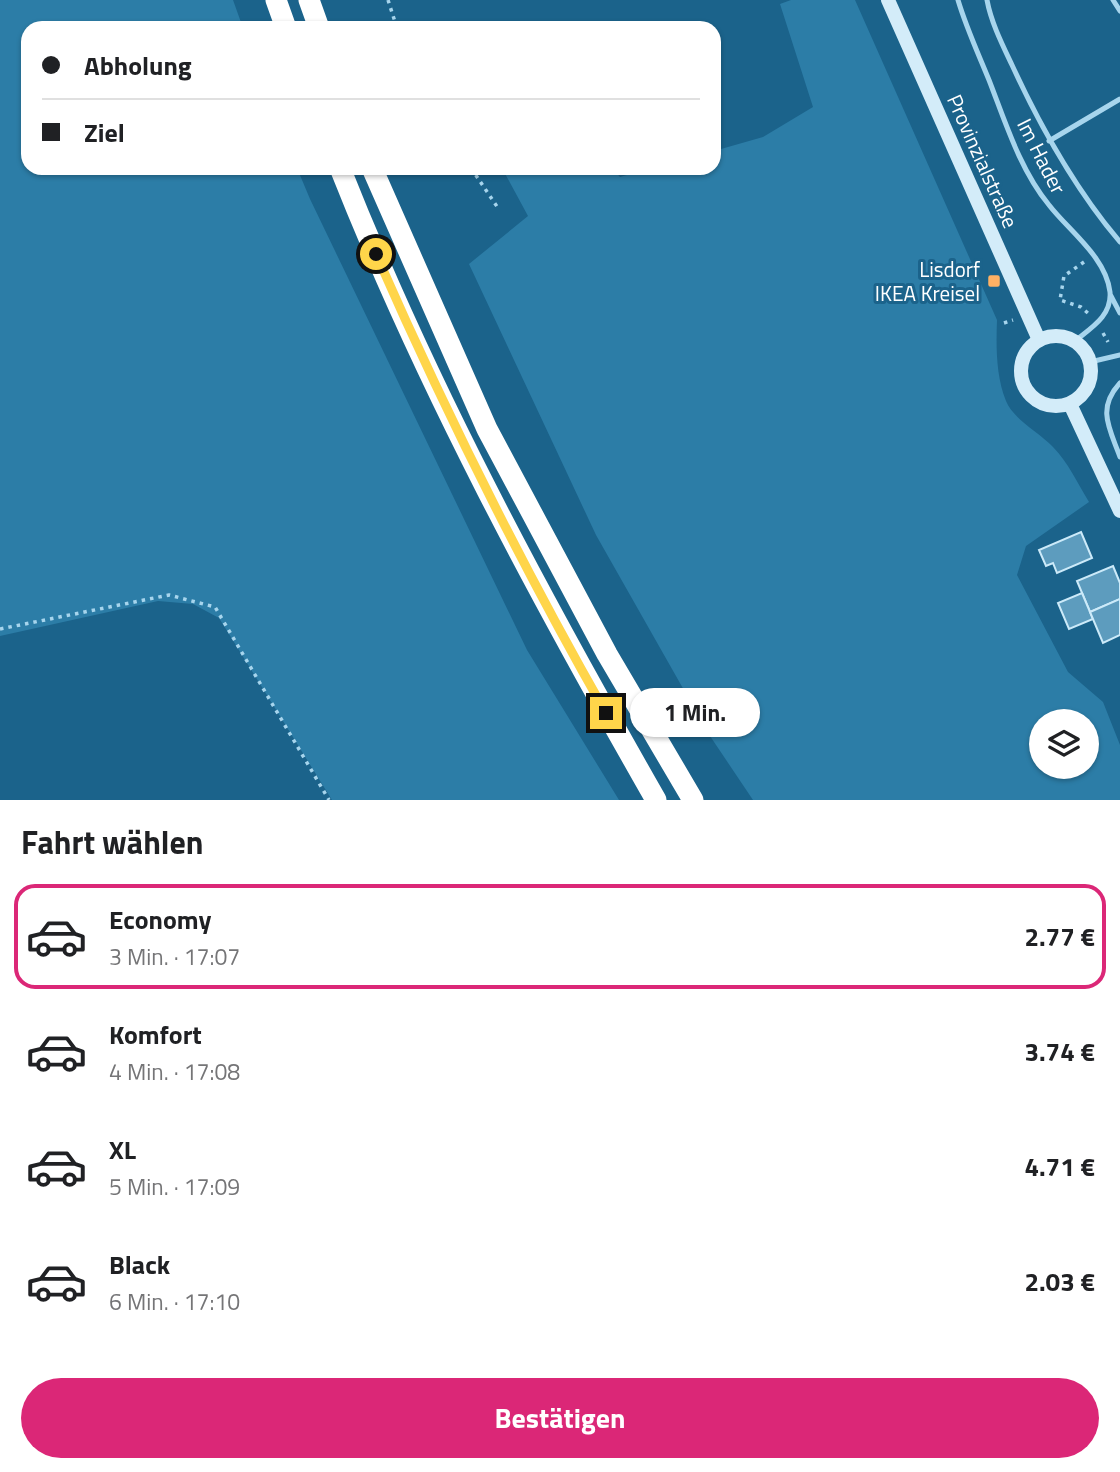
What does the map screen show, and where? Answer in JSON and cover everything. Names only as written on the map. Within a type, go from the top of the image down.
[{"type":"highway","points":[[276,0],[284,21]]},
{"type":"highway","points":[[309,0],[316,21]]},
{"type":"highway","points":[[343,175],[461,442],[568,645],[656,800]]},
{"type":"highway","points":[[375,175],[487,429],[607,654],[693,800]]},
{"type":"main road","name":"Provinzialstraße","points":[[888,0],[1039,340]]},
{"type":"main road","points":[[1051,336],[1074,341],[1082,346],[1090,362],[1090,382],[1079,399],[1059,407],[1046,406],[1035,401],[1021,382],[1020,369],[1029,348],[1039,340],[1051,336]]},
{"type":"main road","points":[[1070,404],[1120,511]]},
{"type":"lane","points":[[987,0],[1007,55],[1049,141],[1075,183],[1120,242]]},
{"type":"lane","points":[[1113,0],[1120,11]]},
{"type":"lane","name":"Im Hader","points":[[957,1],[1025,166],[1047,203],[1093,256],[1107,279],[1110,293],[1120,313]]},
{"type":"lane","name":"Im Hader","points":[[1049,141],[1120,99]]},
{"type":"lane","points":[[1074,341],[1103,317],[1109,305],[1110,293]]},
{"type":"lane","points":[[1090,362],[1120,355]]},
{"type":"lane","points":[[1120,383],[1108,401],[1106,422],[1120,457]]},
{"type":"path","points":[[388,0],[395,21]]},
{"type":"path","points":[[476,175],[498,208]]},
{"type":"path","points":[[1086,261],[1064,276],[1060,300],[1081,307],[1092,317]]},
{"type":"path","points":[[1102,331],[1108,342]]},
{"type":"path","points":[[0,629],[169,595],[215,607],[330,800]]},
{"type":"shaded area","points":[[0,0],[233,0],[240,21],[21,21],[21,175],[300,175],[527,650],[619,800],[332,800],[219,618],[193,604],[158,601],[0,636]]},
{"type":"shaded area","points":[[791,0],[855,0],[997,320],[998,372],[1006,401],[1027,426],[1058,453],[1089,502],[1026,546],[1017,575],[1068,672],[1103,702],[1120,745],[1120,800],[753,800],[710,736],[596,535],[469,264],[528,216],[506,175],[721,175],[721,149],[763,137],[813,107],[780,4]]},
{"type":"building","points":[[1081,532],[1092,558],[1057,573],[1053,563],[1046,566],[1039,550]]},
{"type":"building","points":[[1113,566],[1120,583],[1120,599],[1090,612],[1077,581]]},
{"type":"building","points":[[1082,593],[1093,619],[1069,629],[1058,603]]},
{"type":"building","points":[[1120,599],[1120,635],[1103,643],[1090,612]]},
{"type":"place","name":"Lisdorf IKEA Kreisel","points":[[994,281]]},
{"type":"route","points":[[376,254],[461,442],[606,713]]}]
